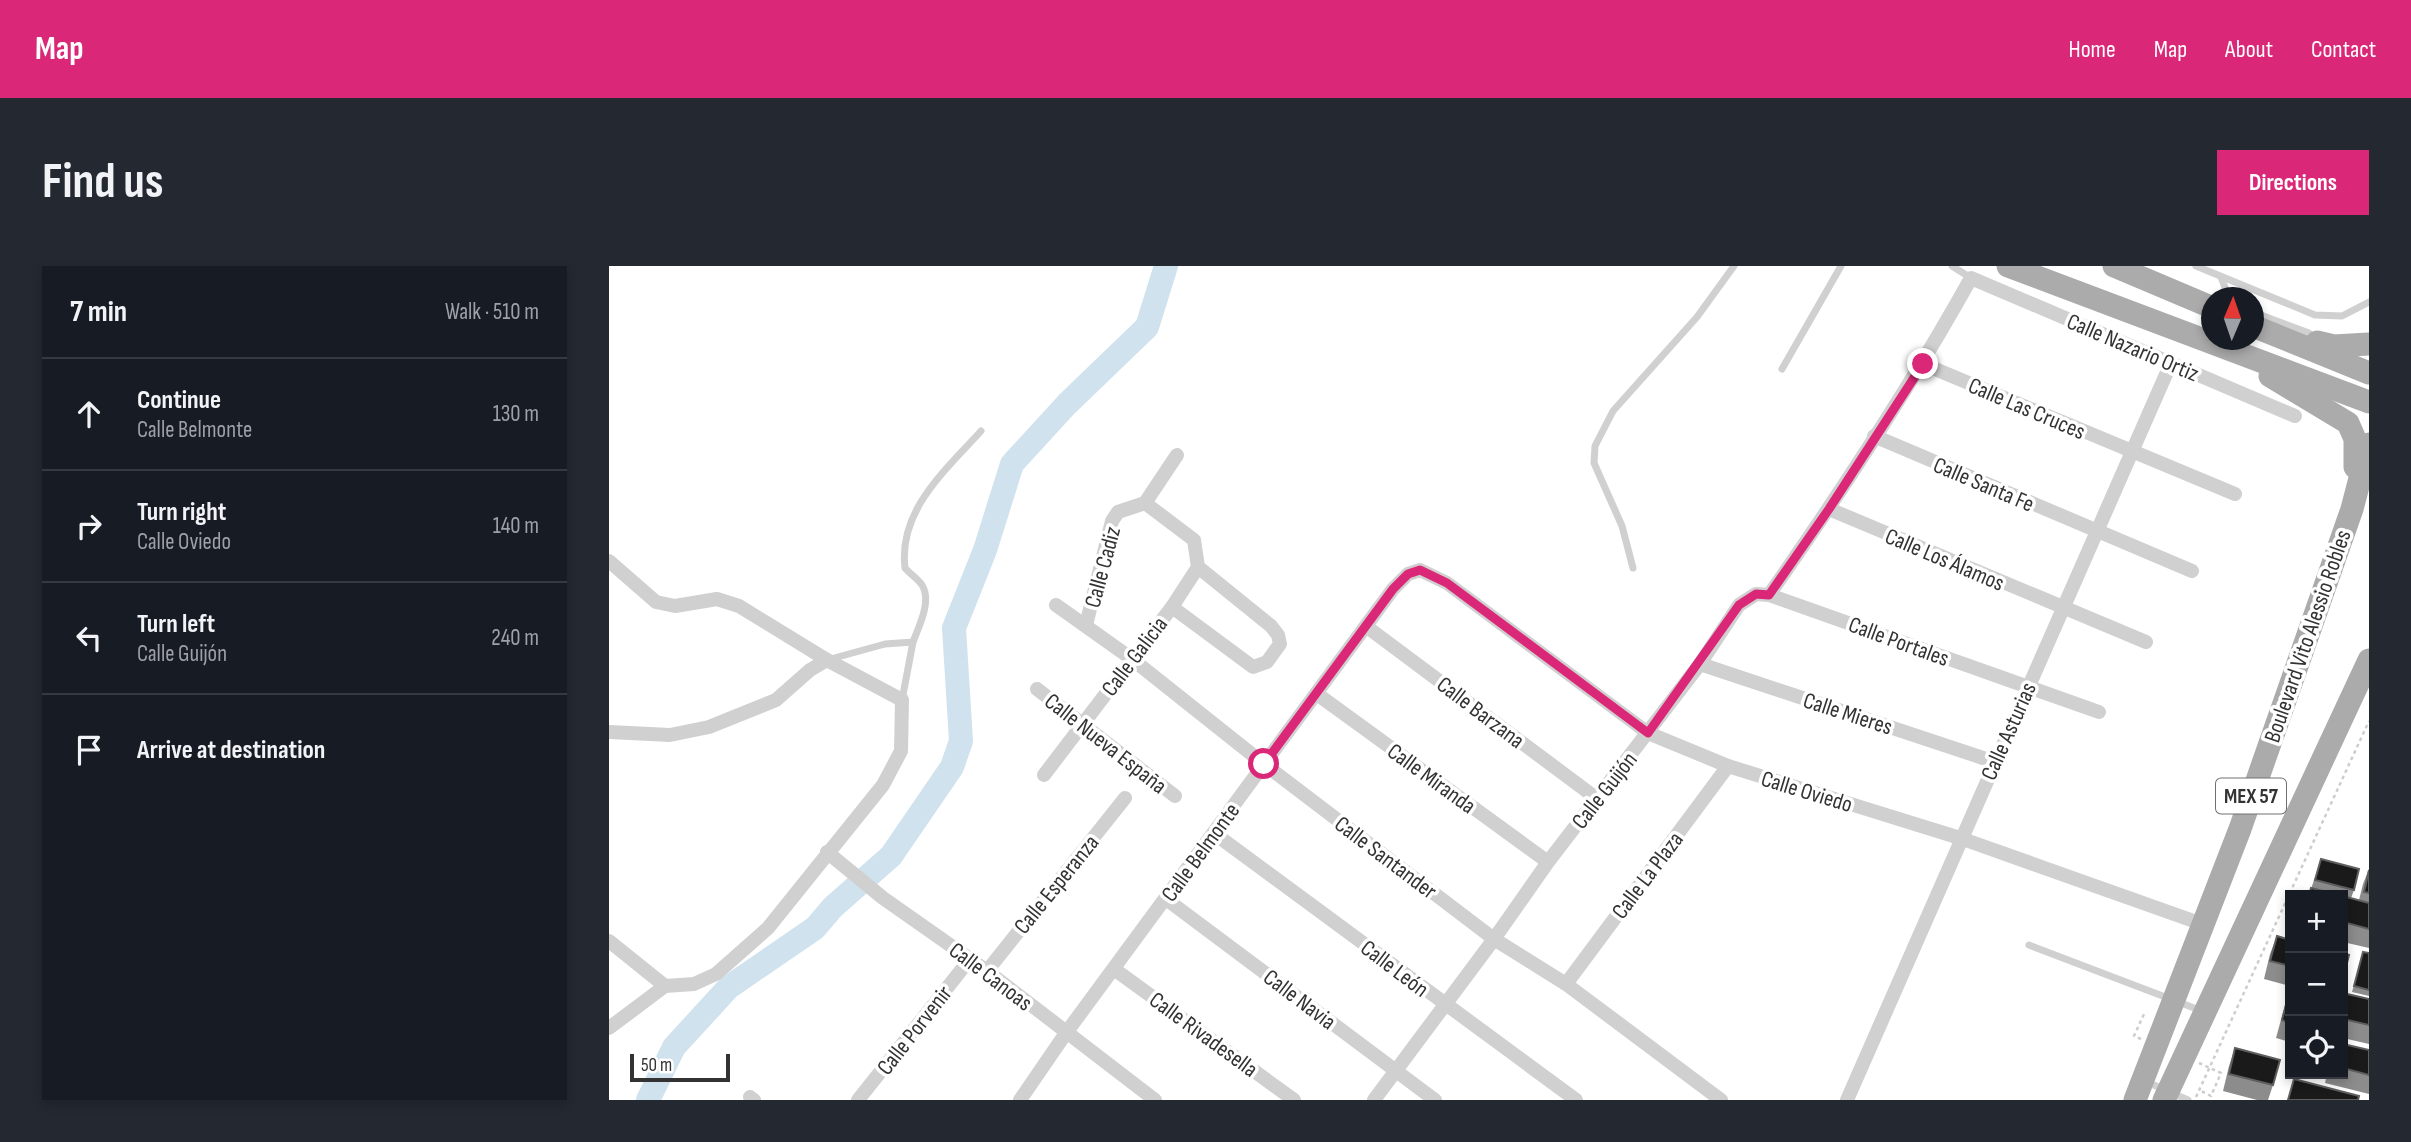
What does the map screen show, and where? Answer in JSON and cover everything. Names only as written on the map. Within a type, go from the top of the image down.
[{"type":"main road","points":[[2008,266],[2369,402]]},
{"type":"main road","points":[[2114,266],[2201,303]]},
{"type":"main road","points":[[2264,328],[2334,346],[2369,344]]},
{"type":"main road","points":[[2264,330],[2369,373]]},
{"type":"main road","points":[[2234,353],[2348,423],[2355,439],[2360,512]]},
{"type":"main road","name":"Boulevard Vito Alessio Robles","points":[[2139,1090],[2205,925],[2338,544],[2360,512],[2369,444]]},
{"type":"main road","name":"MEX 57","points":[[2173,1097],[2204,1012],[2369,660]]},
{"type":"street","name":"Calle Nazario Ortiz","points":[[1971,278],[2295,416]]},
{"type":"street","points":[[1769,595],[1829,509],[1923,364],[1971,278]]},
{"type":"street","name":"Calle Asturias","points":[[1847,1100],[2094,531],[2171,363]]},
{"type":"street","name":"Calle Las Cruces","points":[[1923,364],[2235,494]]},
{"type":"street","name":"Calle Santa Fe","points":[[1874,436],[2192,571]]},
{"type":"street","name":"Calle Cadiz","points":[[1086,625],[1112,521],[1118,512],[1145,503],[1177,455]]},
{"type":"street","points":[[1145,503],[1186,532],[1196,546],[1198,567],[1275,631],[1280,644],[1266,662],[1253,667],[1172,607]]},
{"type":"street","name":"Calle Los Álamos","points":[[1829,509],[2146,642]]},
{"type":"street","points":[[609,561],[656,602],[675,606],[717,599],[739,606],[827,660],[902,700],[901,751],[894,767],[833,857],[768,928],[729,964],[694,984],[665,986],[609,1028]]},
{"type":"street","name":"Calle Galicia","points":[[1044,775],[1172,607],[1198,567]]},
{"type":"street","name":"Calle Belmonte","points":[[1026,1098],[1066,1033],[1393,589],[1413,571],[1428,571],[1447,583]]},
{"type":"street","name":"Calle Oviedo","points":[[1447,583],[1648,733],[1728,766],[1960,838],[2205,925]]},
{"type":"street","name":"Calle Guijón","points":[[1374,1100],[1548,862],[1700,664],[1728,619],[1746,598],[1756,594],[1769,595]]},
{"type":"street","name":"Calle Portales","points":[[1769,595],[2099,712]]},
{"type":"street","name":"Calle Santander","points":[[1056,605],[1132,659],[1264,764],[1494,939],[1566,984],[1721,1100]]},
{"type":"street","name":"Calle Barzana","points":[[1367,627],[1596,798]]},
{"type":"street","points":[[609,732],[670,735],[709,727],[776,700],[810,670],[827,660]]},
{"type":"street","name":"Calle Mieres","points":[[1700,664],[1995,762]]},
{"type":"street","name":"Calle Nueva España","points":[[1037,689],[1175,796]]},
{"type":"street","name":"Calle Miranda","points":[[1317,694],[1548,862]]},
{"type":"street","name":"Calle La Plaza","points":[[1566,984],[1728,766]]},
{"type":"street","name":"Calle Esperanza","points":[[987,971],[1125,798]]},
{"type":"street","name":"Calle León","points":[[1215,834],[1576,1100]]},
{"type":"street","name":"Calle Canoas","points":[[833,857],[883,898],[987,971],[1155,1100]]},
{"type":"street","name":"Calle Navia","points":[[1166,898],[1435,1100]]},
{"type":"street","points":[[609,941],[665,986]]},
{"type":"street","name":"Calle Porvenir","points":[[857,1100],[969,960]]},
{"type":"street","name":"Calle Rivadesella","points":[[1114,969],[1294,1100]]},
{"type":"lane","points":[[1633,568],[1622,526],[1594,463],[1595,446],[1613,411],[1697,317],[1734,266]]},
{"type":"lane","points":[[1782,369],[1841,266]]},
{"type":"lane","points":[[1952,266],[1971,278]]},
{"type":"lane","points":[[2140,266],[2162,288]]},
{"type":"lane","points":[[2196,266],[2315,315],[2341,316],[2369,302]]},
{"type":"lane","points":[[2221,277],[2225,287]]},
{"type":"lane","points":[[2264,316],[2309,333]]},
{"type":"lane","points":[[902,700],[913,642],[922,620],[925,593],[919,580],[905,568],[907,529],[936,481],[981,431]]},
{"type":"lane","points":[[827,660],[885,644],[913,642]]},
{"type":"lane","points":[[2029,945],[2204,1012]]},
{"type":"lane","points":[[2139,1090],[2173,1097]]},
{"type":"path","points":[[2195,1100],[2369,721]]},
{"type":"path","points":[[2134,1036],[2144,1014]]},
{"type":"path","points":[[2199,1090],[2211,1096],[2221,1073]]},
{"type":"building","points":[[2321,859],[2359,869],[2354,890],[2315,880]]},
{"type":"building","points":[[2369,870],[2369,893],[2364,892]]},
{"type":"building","points":[[2348,897],[2369,903],[2369,929],[2348,923]]},
{"type":"building","points":[[2277,936],[2285,938],[2285,965],[2270,961]]},
{"type":"building","points":[[2363,952],[2369,953],[2369,990],[2354,986]]},
{"type":"building","points":[[2348,994],[2369,999],[2369,1025],[2348,1020]]},
{"type":"building","points":[[2348,1045],[2369,1050],[2369,1075],[2348,1069]]},
{"type":"building","points":[[2235,1048],[2280,1060],[2273,1085],[2229,1074]]},
{"type":"building","points":[[2294,1079],[2359,1096],[2358,1100],[2288,1100]]},
{"type":"waterway","points":[[648,1100],[674,1047],[729,987],[815,928],[833,907],[891,856],[952,767],[961,741],[954,628],[985,550],[1012,464],[1067,404],[1147,327],[1166,266]]},
{"type":"route","points":[[1264,764],[1393,589],[1408,574],[1420,570],[1428,571],[1447,583],[1648,733],[1700,664],[1739,605],[1756,594],[1769,595],[1829,509],[1923,364]]}]
